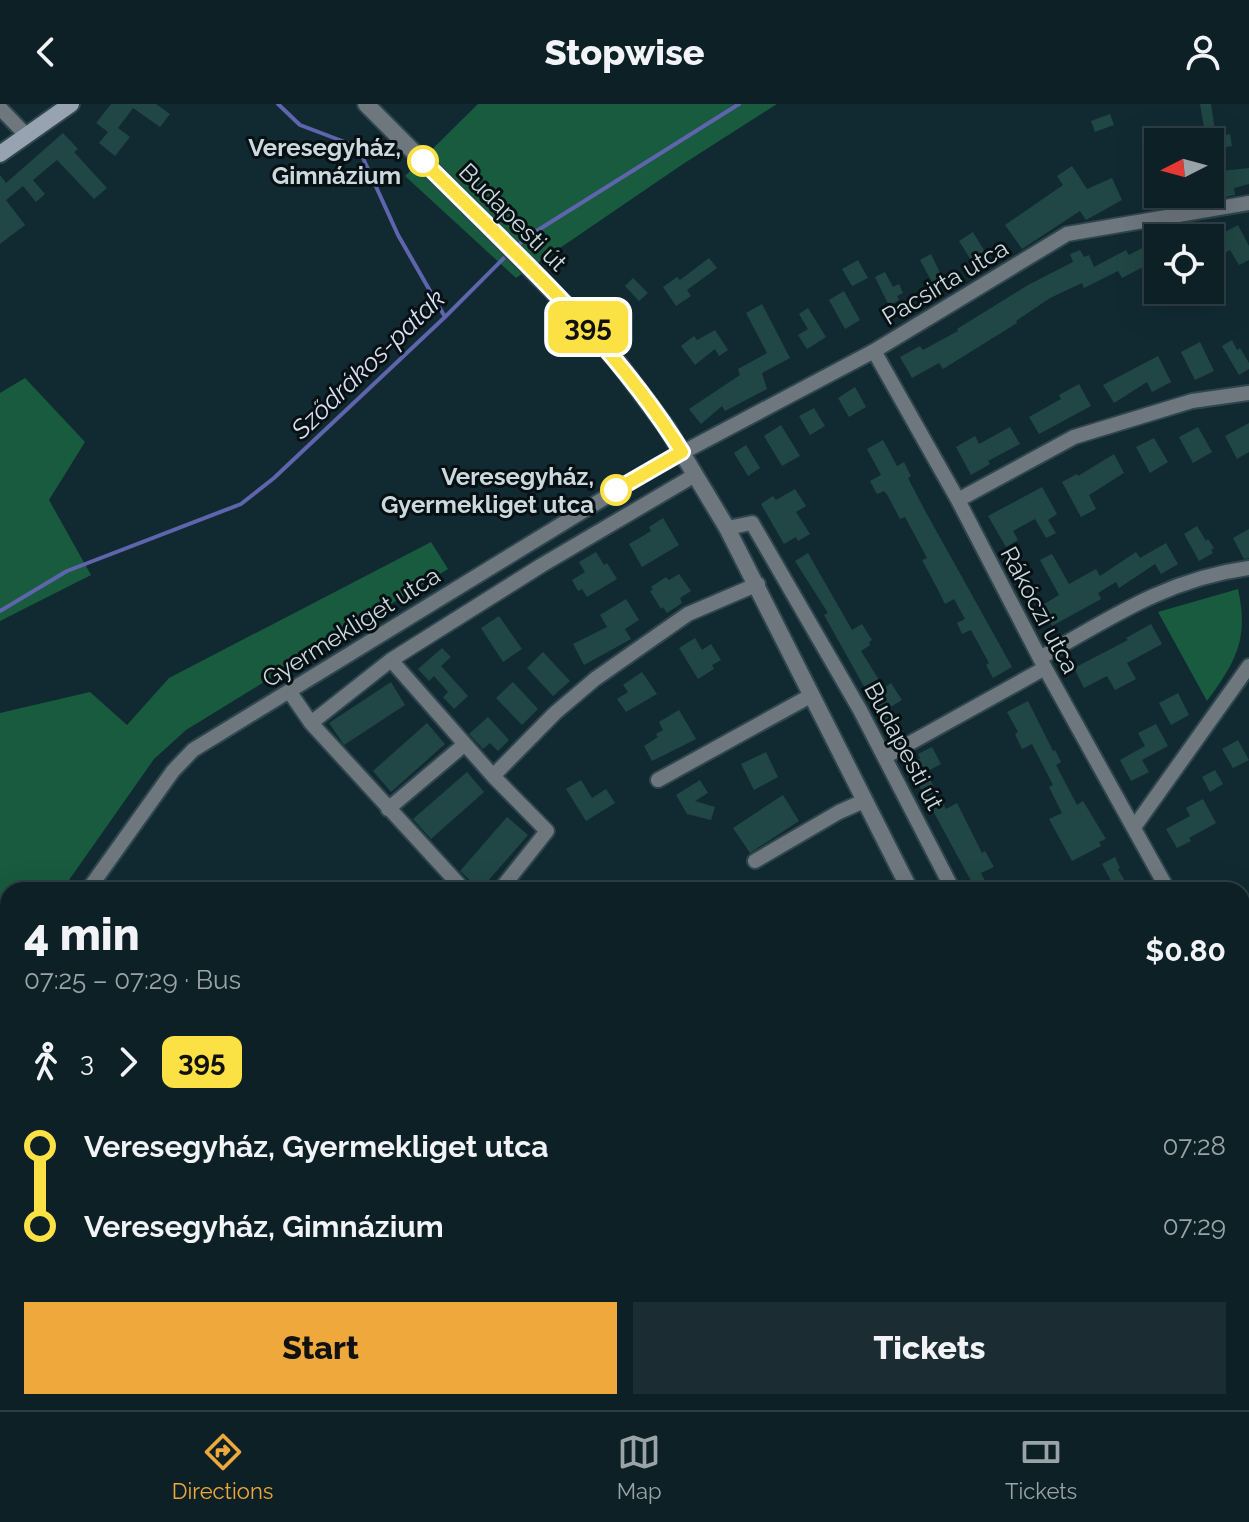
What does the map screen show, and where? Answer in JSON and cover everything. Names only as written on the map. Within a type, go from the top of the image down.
[{"type":"main road","points":[[0,154],[71,104]]},
{"type":"street","name":"Budapesti út","points":[[366,104],[561,298],[620,365],[682,452],[758,584],[906,882]]},
{"type":"street","points":[[0,108],[26,135]]},
{"type":"street","name":"Pacsirta utca","points":[[682,452],[874,351],[1067,234],[1249,203]]},
{"type":"street","name":"Rákóczi utca","points":[[874,351],[1164,882]]},
{"type":"street","points":[[958,500],[1074,437],[1192,401],[1249,393]]},
{"type":"street","name":"Gyermekliget utca","points":[[94,882],[173,771],[193,750],[682,452]]},
{"type":"street","name":"Gyermekliget utca","points":[[311,723],[391,660],[542,565],[695,475]]},
{"type":"street","name":"Budapesti út","points":[[727,528],[752,523],[885,757],[949,882]]},
{"type":"street","points":[[885,757],[1132,605],[1177,584],[1249,568]]},
{"type":"street","points":[[493,776],[555,713],[595,679],[688,614],[758,584]]},
{"type":"street","points":[[391,660],[493,776],[547,831],[506,882]]},
{"type":"street","points":[[1135,826],[1249,666]]},
{"type":"street","points":[[289,691],[311,723],[456,882]]},
{"type":"street","points":[[658,780],[812,695]]},
{"type":"street","points":[[388,809],[465,744]]},
{"type":"street","points":[[755,861],[839,812],[864,801]]},
{"type":"green space","points":[[478,104],[777,104],[516,278],[405,176]]},
{"type":"green space","points":[[25,378],[85,442],[49,500],[91,575],[0,621],[0,393]]},
{"type":"green space","points":[[431,542],[448,569],[186,730],[154,759],[68,882],[0,882],[0,713],[90,692],[127,725],[169,678]]},
{"type":"green space","points":[[1238,589],[1242,622],[1238,649],[1226,674],[1207,701],[1158,612]]},
{"type":"building","points":[[111,104],[156,104],[170,114],[160,127],[133,108],[118,128],[130,137],[115,156],[99,143],[108,132],[96,123]]},
{"type":"building","points":[[1200,104],[1211,104],[1215,128],[1204,128]]},
{"type":"building","points":[[1110,114],[1114,125],[1095,132],[1091,121]]},
{"type":"building","points":[[63,133],[78,149],[74,152],[107,188],[94,199],[57,160],[33,180],[45,194],[36,202],[23,186],[6,200],[25,225],[0,244],[0,175],[6,183]]},
{"type":"building","points":[[1230,134],[1232,146],[1224,148],[1224,136]]},
{"type":"building","points":[[1072,166],[1087,189],[1112,178],[1122,200],[1086,220],[1080,211],[1022,249],[1005,225],[1063,185],[1057,176]]},
{"type":"building","points":[[1249,168],[1249,184],[1234,188],[1235,195],[1224,197],[1224,171]]},
{"type":"building","points":[[1238,225],[1249,246],[1249,260],[1239,265],[1230,250],[1224,253],[1224,232]]},
{"type":"building","points":[[973,232],[985,252],[971,260],[959,241]]},
{"type":"building","points":[[1144,247],[1144,267],[1122,278],[1118,271],[1084,288],[1082,283],[1050,298],[1017,323],[943,369],[939,363],[912,378],[900,357],[920,346],[923,350],[958,331],[1028,285],[1073,262],[1070,254],[1080,250],[1084,257],[1089,255],[1094,267],[1126,250],[1129,255]]},
{"type":"building","points":[[931,254],[942,277],[932,282],[920,260]]},
{"type":"building","points":[[709,258],[717,268],[687,290],[691,296],[676,306],[663,287],[677,277],[680,280]]},
{"type":"building","points":[[858,260],[868,278],[852,286],[842,269]]},
{"type":"building","points":[[885,272],[893,287],[899,284],[903,293],[897,296],[899,300],[889,306],[875,277]]},
{"type":"building","points":[[633,278],[648,293],[639,301],[625,286]]},
{"type":"building","points":[[844,291],[860,320],[845,329],[829,300]]},
{"type":"building","points":[[762,304],[790,358],[762,373],[767,389],[725,411],[722,406],[701,424],[689,409],[740,375],[738,369],[767,353],[746,313]]},
{"type":"building","points":[[808,308],[826,337],[807,349],[798,335],[808,329],[799,314]]},
{"type":"building","points":[[715,330],[728,350],[719,356],[715,349],[695,365],[681,346],[694,336],[697,340]]},
{"type":"building","points":[[1232,340],[1249,363],[1249,369],[1239,375],[1222,346]]},
{"type":"building","points":[[1200,342],[1214,371],[1195,380],[1181,352]]},
{"type":"building","points":[[1158,356],[1171,382],[1152,392],[1147,382],[1114,403],[1103,385]]},
{"type":"building","points":[[1079,384],[1091,406],[1039,434],[1029,417],[1061,399],[1059,395]]},
{"type":"building","points":[[855,387],[866,407],[849,417],[838,398]]},
{"type":"building","points":[[814,408],[825,426],[810,435],[799,416]]},
{"type":"building","points":[[1249,423],[1249,452],[1237,459],[1225,436]]},
{"type":"building","points":[[781,425],[800,456],[782,466],[764,436]]},
{"type":"building","points":[[1010,427],[1020,444],[988,461],[990,464],[971,475],[956,447],[975,436],[979,444]]},
{"type":"building","points":[[1198,427],[1212,452],[1193,463],[1179,437]]},
{"type":"building","points":[[1154,438],[1168,462],[1150,473],[1136,447]]},
{"type":"building","points":[[883,440],[897,466],[904,462],[911,476],[908,478],[923,507],[1012,667],[993,678],[986,665],[989,663],[971,630],[962,634],[957,623],[965,619],[954,599],[945,604],[922,560],[927,558],[905,517],[900,519],[888,496],[884,491],[877,494],[870,481],[881,475],[867,449]]},
{"type":"building","points":[[746,445],[760,468],[748,476],[734,453]]},
{"type":"building","points":[[1114,454],[1124,473],[1089,495],[1096,509],[1081,517],[1062,482]]},
{"type":"building","points":[[1042,487],[1057,514],[1048,520],[1056,533],[1046,538],[1035,519],[1013,531],[1018,540],[1006,547],[988,516]]},
{"type":"building","points":[[795,489],[806,506],[796,512],[810,534],[784,544],[761,504],[773,496],[776,500]]},
{"type":"building","points":[[663,518],[679,545],[642,567],[629,544],[651,531],[649,527]]},
{"type":"building","points":[[1197,526],[1214,548],[1211,550],[1213,553],[1199,561],[1184,534]]},
{"type":"building","points":[[1249,529],[1249,558],[1244,559],[1233,538]]},
{"type":"building","points":[[1166,543],[1178,564],[1161,574],[1155,564],[1119,588],[1116,582],[1098,593],[1101,599],[1052,626],[1041,606],[1059,595],[1040,560],[1052,554],[1069,584],[1096,569],[1100,576],[1136,552],[1140,558]]},
{"type":"building","points":[[596,552],[617,579],[587,597],[582,589],[578,591],[572,580],[585,572],[579,562]]},
{"type":"building","points":[[808,553],[852,630],[862,624],[872,640],[861,651],[884,688],[891,683],[902,700],[889,708],[905,734],[894,740],[824,615],[828,613],[795,561]]},
{"type":"building","points":[[679,574],[691,591],[680,598],[682,603],[667,613],[663,607],[661,609],[650,591],[653,590],[651,587],[666,577],[669,580]]},
{"type":"building","points":[[626,599],[639,620],[625,629],[631,639],[584,665],[573,644],[607,627],[600,615]]},
{"type":"building","points":[[499,616],[522,649],[503,662],[481,628]]},
{"type":"building","points":[[1151,624],[1162,644],[1127,663],[1136,679],[1115,690],[1107,676],[1084,688],[1074,668],[1128,640],[1126,638]]},
{"type":"building","points":[[695,638],[702,650],[711,644],[721,660],[712,665],[714,669],[698,679],[679,648]]},
{"type":"building","points":[[442,648],[451,657],[441,666],[468,696],[454,709],[443,697],[448,692],[434,676],[429,681],[418,669]]},
{"type":"building","points":[[543,652],[570,681],[553,696],[527,668]]},
{"type":"building","points":[[642,672],[657,694],[626,712],[617,699],[628,692],[623,685]]},
{"type":"building","points":[[391,682],[405,705],[344,745],[329,723]]},
{"type":"building","points":[[513,682],[538,709],[522,725],[496,698]]},
{"type":"building","points":[[1178,693],[1189,715],[1171,725],[1159,703]]},
{"type":"building","points":[[1028,701],[1061,762],[1056,765],[1077,805],[1083,801],[1106,839],[1099,842],[1101,846],[1072,861],[1049,819],[1062,813],[1049,787],[1053,785],[1032,744],[1022,749],[1015,734],[1018,732],[1007,712]]},
{"type":"building","points":[[679,710],[696,739],[652,761],[644,746],[663,730],[659,722]]},
{"type":"building","points":[[488,717],[509,740],[498,751],[490,743],[483,749],[469,734]]},
{"type":"building","points":[[427,723],[445,744],[391,792],[373,771]]},
{"type":"building","points":[[1156,724],[1168,746],[1142,760],[1149,772],[1131,781],[1120,760],[1145,746],[1138,733]]},
{"type":"building","points":[[1238,740],[1249,760],[1233,768],[1222,749]]},
{"type":"building","points":[[932,747],[941,764],[926,772],[946,809],[957,803],[982,853],[985,851],[994,867],[981,873],[986,882],[972,882],[908,765],[920,758],[918,754]]},
{"type":"building","points":[[766,752],[778,777],[754,790],[741,764]]},
{"type":"building","points":[[1215,770],[1223,784],[1210,792],[1202,777]]},
{"type":"building","points":[[467,772],[484,792],[431,839],[413,819]]},
{"type":"building","points":[[581,780],[592,798],[606,789],[615,803],[586,821],[566,789]]},
{"type":"building","points":[[700,780],[708,793],[695,801],[715,807],[711,820],[687,814],[676,795]]},
{"type":"building","points":[[783,795],[799,821],[750,853],[733,828]]},
{"type":"building","points":[[1203,799],[1216,823],[1177,848],[1166,829],[1190,816],[1186,808]]},
{"type":"building","points":[[507,817],[528,835],[487,882],[472,882],[460,871]]},
{"type":"building","points":[[1115,857],[1125,882],[1112,882],[1102,864]]},
{"type":"waterway","points":[[278,104],[300,125],[358,147],[398,235],[445,317]]},
{"type":"waterway","name":"Sződrákos-patak","points":[[516,247],[527,237],[739,104]]},
{"type":"waterway","name":"Sződrákos-patak","points":[[0,611],[67,571],[241,504],[274,478],[509,253]]},
{"type":"bus line","name":"395","points":[[423,161],[587,326],[642,393],[682,452],[616,490]]},
{"type":"place","name":"Veresegyház, Gimnázium","points":[[423,161]]},
{"type":"place","name":"Veresegyház, Gyermekliget utca","points":[[616,490]]}]
